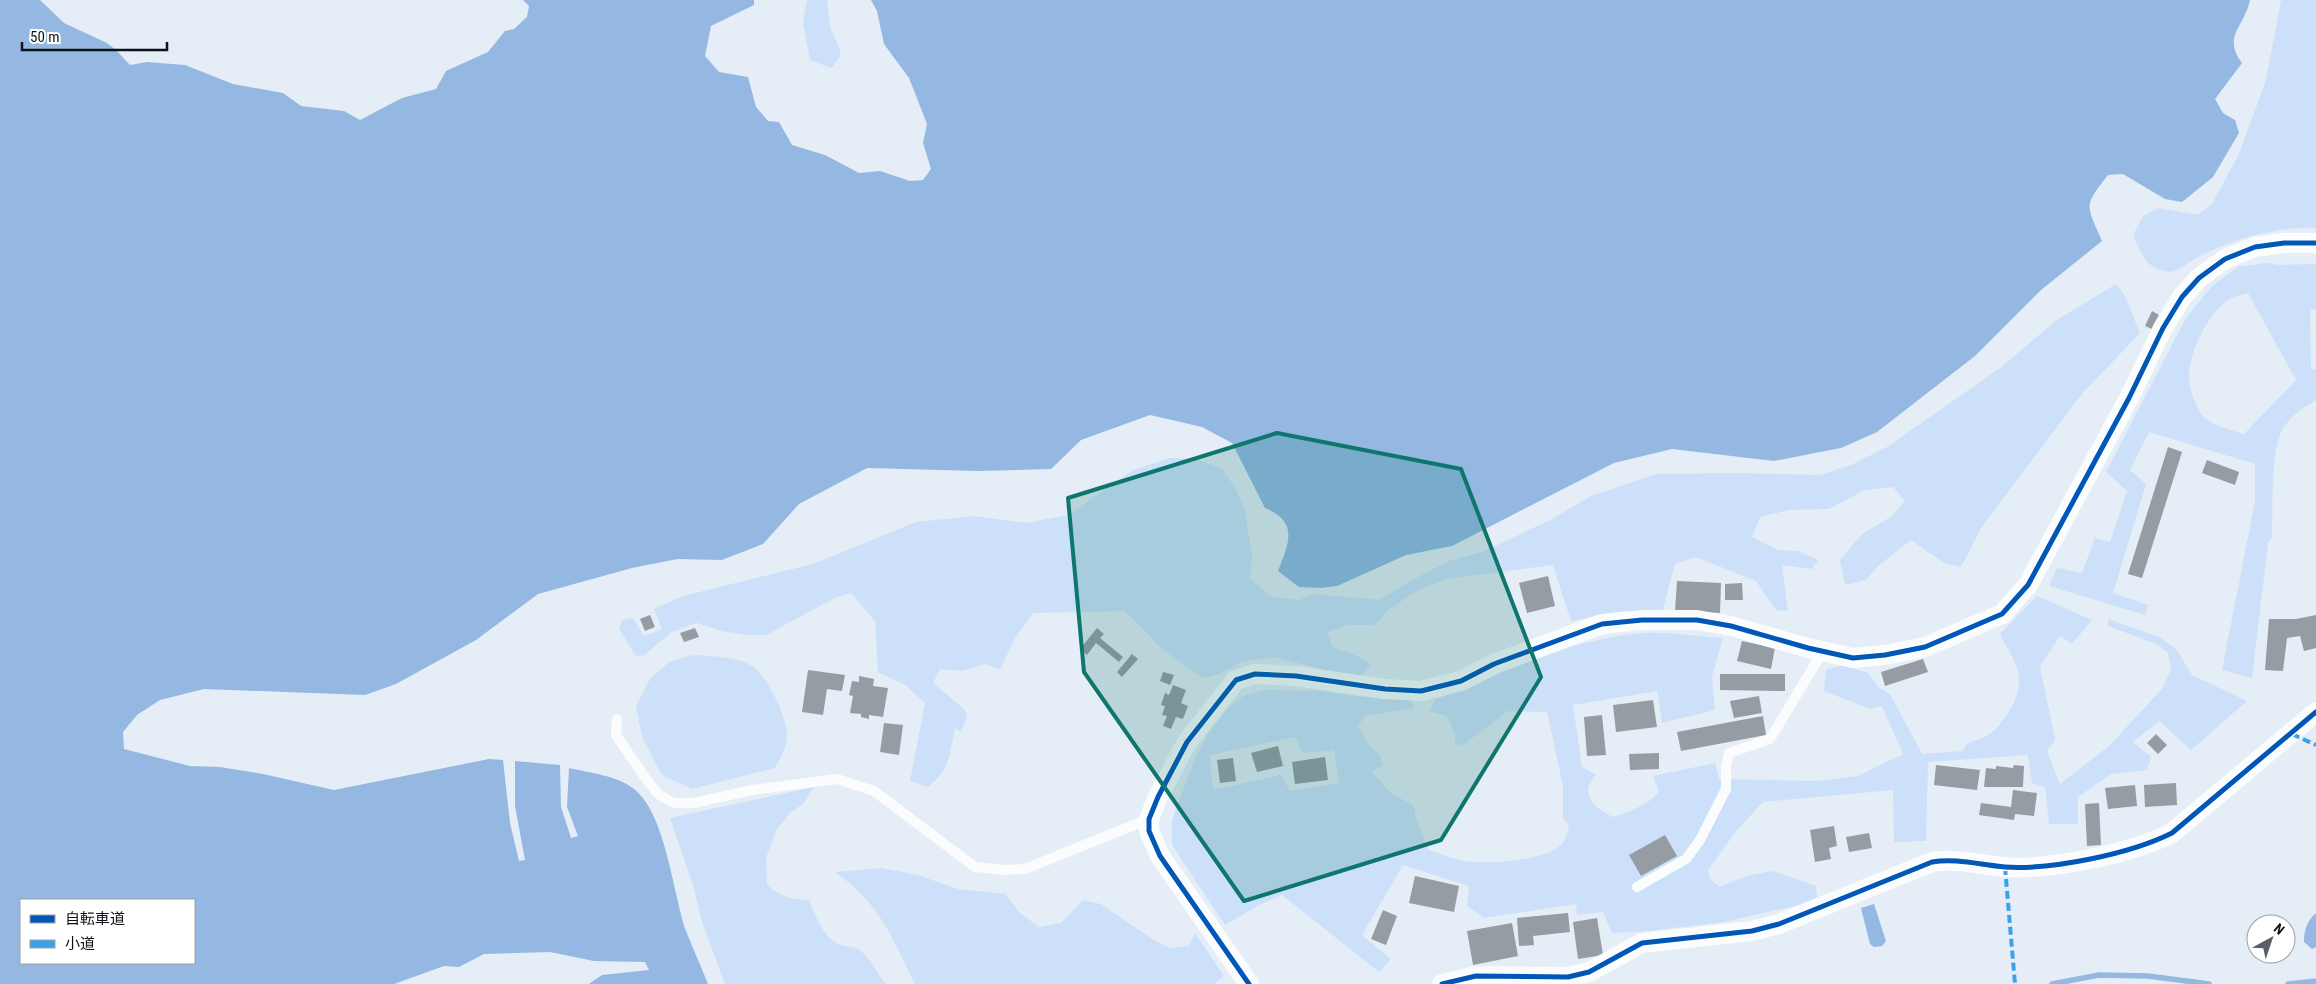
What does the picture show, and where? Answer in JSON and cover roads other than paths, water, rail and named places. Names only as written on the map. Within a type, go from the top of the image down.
[{"type":"street","points":[[1249,984],[1160,856],[1149,831],[1149,819],[1169,774],[1187,742],[1236,680],[1256,674],[1296,676],[1385,689],[1421,690],[1461,681],[1494,664],[1602,624],[1642,620],[1697,620],[1732,626],[1853,658],[1885,655],[1925,647],[2002,614],[2028,585],[2129,398],[2163,328],[2182,296],[2199,278],[2233,256],[2255,248],[2284,243],[2316,243]]},
{"type":"street","points":[[1442,984],[1476,976],[1568,977],[1589,972],[1642,943],[1752,931],[1779,924],[1932,862],[1948,860],[2005,867],[2035,867],[2066,864],[2154,842],[2172,833],[2316,712]]},
{"type":"lane","points":[[1637,887],[1686,859],[1713,818],[1726,790],[1728,753],[1770,739],[1823,651]]},
{"type":"lane","points":[[617,719],[616,735],[658,794],[674,803],[694,803],[752,790],[838,779],[874,792],[975,867],[1004,870],[1024,869],[1149,819]]},
{"type":"water","points":[[0,0],[40,0],[64,23],[107,43],[130,65],[147,62],[185,65],[233,84],[283,93],[301,106],[344,111],[360,120],[402,98],[436,89],[446,71],[488,52],[505,31],[514,29],[527,17],[529,6],[523,0],[754,0],[754,5],[711,26],[705,56],[719,72],[748,77],[756,107],[768,121],[779,122],[792,145],[825,155],[859,173],[880,171],[910,181],[923,180],[931,169],[923,143],[927,124],[909,78],[884,44],[877,11],[871,0],[2250,0],[2234,39],[2236,54],[2242,63],[2215,99],[2223,113],[2235,120],[2239,133],[2213,177],[2182,202],[2165,199],[2123,174],[2108,175],[2094,194],[2090,206],[2090,212],[2102,241],[2041,290],[1975,356],[1877,432],[1841,448],[1774,461],[1672,449],[1614,463],[1452,546],[1406,555],[1337,586],[1321,588],[1299,587],[1278,571],[1288,542],[1287,527],[1283,520],[1265,508],[1232,443],[1202,427],[1150,415],[1081,440],[1051,469],[978,471],[867,468],[799,504],[763,544],[722,560],[678,559],[632,568],[538,594],[476,640],[396,684],[365,695],[204,689],[160,700],[137,715],[123,732],[124,749],[190,766],[220,767],[263,774],[334,790],[489,759],[503,760],[510,823],[519,861],[525,860],[515,806],[515,761],[560,765],[561,807],[571,838],[578,836],[567,807],[569,768],[603,775],[627,784],[645,801],[654,817],[667,856],[686,931],[708,984],[589,984],[602,975],[649,970],[645,962],[594,961],[550,952],[484,954],[459,967],[444,966],[394,984],[0,984]]},
{"type":"water","points":[[1874,904],[1886,941],[1882,946],[1874,947],[1870,944],[1861,908]]},
{"type":"water","points":[[2316,913],[2316,947],[2312,949],[2304,942],[2304,938],[2308,923]]},
{"type":"waterway","points":[[2052,984],[2099,975],[2148,976],[2209,984]]},
{"type":"waterway","points":[[2288,984],[2316,981]]}]
